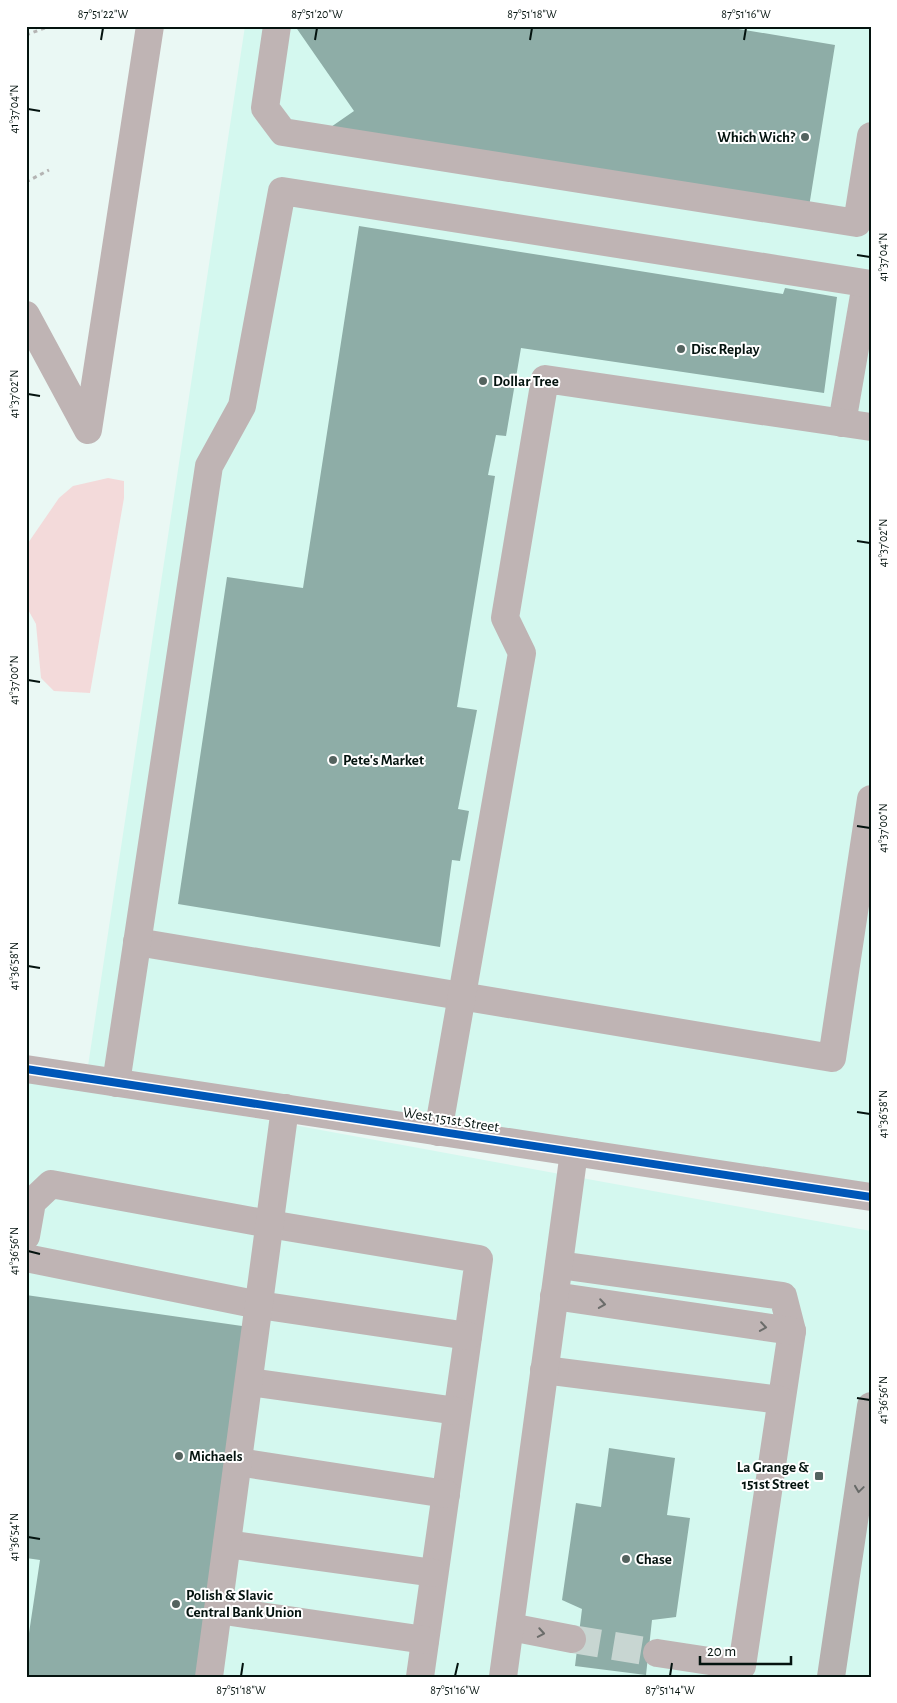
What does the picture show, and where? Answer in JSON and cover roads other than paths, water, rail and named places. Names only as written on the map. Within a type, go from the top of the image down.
[{"type":"highway","points":[[831,1677],[871,1406]]},
{"type":"street","points":[[26,315],[33,346],[88,430],[150,26]]},
{"type":"street","points":[[277,26],[265,108],[283,132],[857,223],[871,136]]},
{"type":"street","points":[[116,1083],[209,466],[242,406],[282,191],[868,284],[842,423]]},
{"type":"street","points":[[438,1132],[522,653],[505,618],[545,379],[871,428]]},
{"type":"street","points":[[137,942],[832,1058],[871,799]]},
{"type":"street","name":"West 151st Street","points":[[26,1069],[871,1197]]},
{"type":"street","points":[[209,1677],[285,1108]]},
{"type":"street","points":[[503,1677],[574,1152]]},
{"type":"street","points":[[26,1236],[32,1202],[51,1184],[269,1224],[479,1259],[420,1677]]},
{"type":"street","points":[[26,1258],[258,1305],[468,1336]]},
{"type":"street","points":[[559,1265],[783,1296],[792,1331],[780,1400],[742,1666],[656,1653]]},
{"type":"street","points":[[554,1296],[792,1331]]},
{"type":"street","points":[[544,1370],[780,1400]]},
{"type":"street","points":[[248,1382],[458,1411]]},
{"type":"street","points":[[238,1462],[446,1494]]},
{"type":"street","points":[[227,1544],[434,1573]]},
{"type":"street","points":[[218,1610],[425,1640]]},
{"type":"street","points":[[510,1627],[572,1639]]},
{"type":"tunnel","points":[[572,1639],[657,1653]]},
{"type":"place","name":"Which Wich?","points":[[805,137]]},
{"type":"place","name":"Disc Replay","points":[[681,349]]},
{"type":"place","name":"Dollar Tree","points":[[483,381]]},
{"type":"place","name":"Pete's Market","points":[[333,760]]},
{"type":"place","name":"Michaels","points":[[179,1456]]},
{"type":"place","name":"La Grange & 151st Street","points":[[819,1476]]},
{"type":"place","name":"Chase","points":[[626,1559]]},
{"type":"place","name":"Polish & Slavic Central Bank Union","points":[[176,1604]]}]
